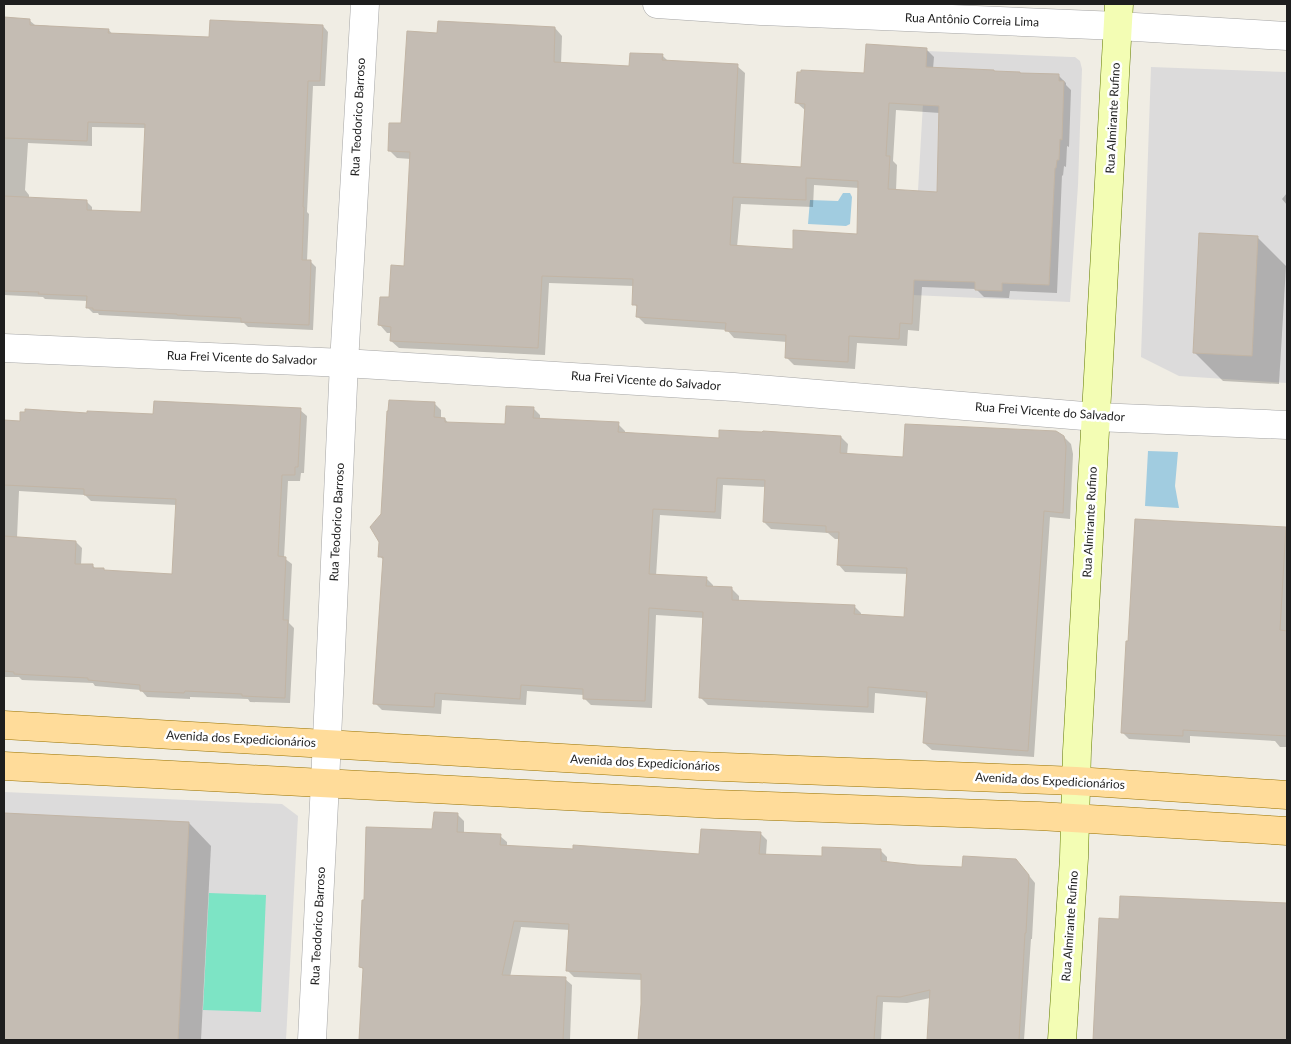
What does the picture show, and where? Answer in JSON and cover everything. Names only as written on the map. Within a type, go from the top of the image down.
[{"type":"main road","name":"Avenida dos Expedicionários","points":[[4,725],[698,766],[1076,781],[1287,794]]},
{"type":"main road","points":[[4,766],[715,804],[1038,816],[1287,832]]},
{"type":"street","name":"Rua Teodorico Barroso","points":[[312,1040],[344,362],[365,4]]},
{"type":"street","name":"Rua Antônio Correia Lima","points":[[658,4],[761,12],[1119,15],[1287,36]]},
{"type":"street","name":"Rua Almirante Rufino","points":[[1062,1040],[1074,858],[1077,741],[1119,15]]},
{"type":"street","name":"Rua Frei Vicente do Salvador","points":[[4,348],[344,362],[734,387],[1096,417],[1287,425]]},
{"type":"shaded area","points":[[926,51],[1075,57],[1080,61],[1082,69],[1078,185],[1070,302],[912,295]]},
{"type":"shaded area","points":[[1151,67],[1287,72],[1287,383],[1179,376],[1141,357]]},
{"type":"shaded area","points":[[4,792],[282,804],[298,816],[286,1040],[4,1040]]},
{"type":"green space","points":[[209,893],[266,895],[261,1012],[203,1010]]},
{"type":"water","points":[[843,193],[850,193],[852,197],[850,224],[846,226],[808,224],[810,200],[838,201]]},
{"type":"water","points":[[1148,451],[1178,452],[1175,486],[1179,508],[1145,506]]},
{"type":"building","points":[[4,17],[30,19],[30,25],[109,29],[108,33],[209,37],[210,20],[323,25],[320,81],[308,81],[302,260],[311,260],[309,325],[241,322],[241,318],[93,310],[93,308],[86,308],[87,296],[4,291],[4,196],[87,200],[87,210],[141,212],[145,124],[88,122],[87,141],[4,138]]},
{"type":"building","points":[[438,21],[555,27],[554,62],[629,66],[630,53],[663,54],[662,60],[738,64],[733,163],[801,167],[805,104],[795,103],[797,72],[801,72],[801,70],[864,73],[866,44],[927,48],[926,67],[1059,74],[1059,81],[1064,81],[1062,140],[1060,139],[1059,160],[1057,160],[1055,168],[1049,285],[1002,283],[1002,291],[975,290],[975,282],[914,280],[912,324],[900,323],[899,339],[849,336],[848,362],[785,358],[786,335],[725,331],[726,323],[636,317],[637,305],[632,305],[633,279],[542,276],[538,348],[390,341],[391,327],[378,325],[380,297],[389,297],[391,265],[404,266],[410,152],[388,151],[389,123],[401,123],[407,31],[437,33]],"holes":[[[889,103],[939,106],[937,192],[888,189],[890,156],[886,156]],[[806,178],[858,181],[857,234],[793,230],[793,249],[730,245],[733,197],[806,200]]]},
{"type":"building","points":[[1199,233],[1258,236],[1252,356],[1193,353]]},
{"type":"building","points":[[389,400],[435,402],[434,417],[445,418],[445,422],[505,424],[506,406],[534,407],[533,418],[619,422],[618,432],[719,438],[719,430],[841,436],[840,453],[903,457],[905,424],[1056,431],[1064,436],[1066,446],[1063,513],[1044,511],[1028,751],[923,743],[927,692],[868,687],[868,707],[699,698],[703,612],[649,608],[645,701],[583,699],[583,689],[521,685],[520,699],[435,693],[434,707],[373,704],[383,557],[378,557],[379,542],[370,527],[381,514]],"holes":[[[717,478],[765,480],[763,522],[826,526],[826,532],[839,532],[837,565],[907,568],[904,617],[854,614],[855,605],[732,600],[732,587],[706,586],[707,577],[649,574],[653,509],[715,512]]]},
{"type":"building","points":[[154,401],[301,408],[298,467],[295,467],[295,475],[282,475],[278,556],[286,557],[283,620],[288,620],[285,698],[185,691],[184,693],[140,691],[140,685],[88,680],[88,678],[14,674],[14,672],[4,671],[4,536],[76,541],[75,564],[93,564],[93,568],[104,568],[104,570],[172,574],[176,499],[84,495],[84,489],[4,485],[4,420],[20,421],[20,412],[25,412],[25,409],[87,413],[87,411],[153,414]]},
{"type":"building","points":[[1135,519],[1286,527],[1280,630],[1287,631],[1287,736],[1183,730],[1183,736],[1121,733]]},
{"type":"building","points":[[434,812],[458,813],[457,832],[501,834],[500,845],[573,849],[573,845],[699,854],[701,829],[761,832],[759,854],[822,856],[822,847],[881,849],[881,861],[962,867],[963,856],[1016,859],[1029,875],[1019,1040],[927,1040],[930,990],[900,997],[877,996],[874,1040],[638,1040],[641,974],[566,971],[569,924],[514,921],[502,975],[566,977],[563,1040],[359,1040],[363,968],[359,967],[362,900],[364,900],[366,827],[432,829]]},
{"type":"building","points":[[4,813],[189,822],[178,1040],[4,1040]]},
{"type":"building","points":[[1120,896],[1287,903],[1287,1040],[1093,1040],[1099,918],[1119,919]]}]
